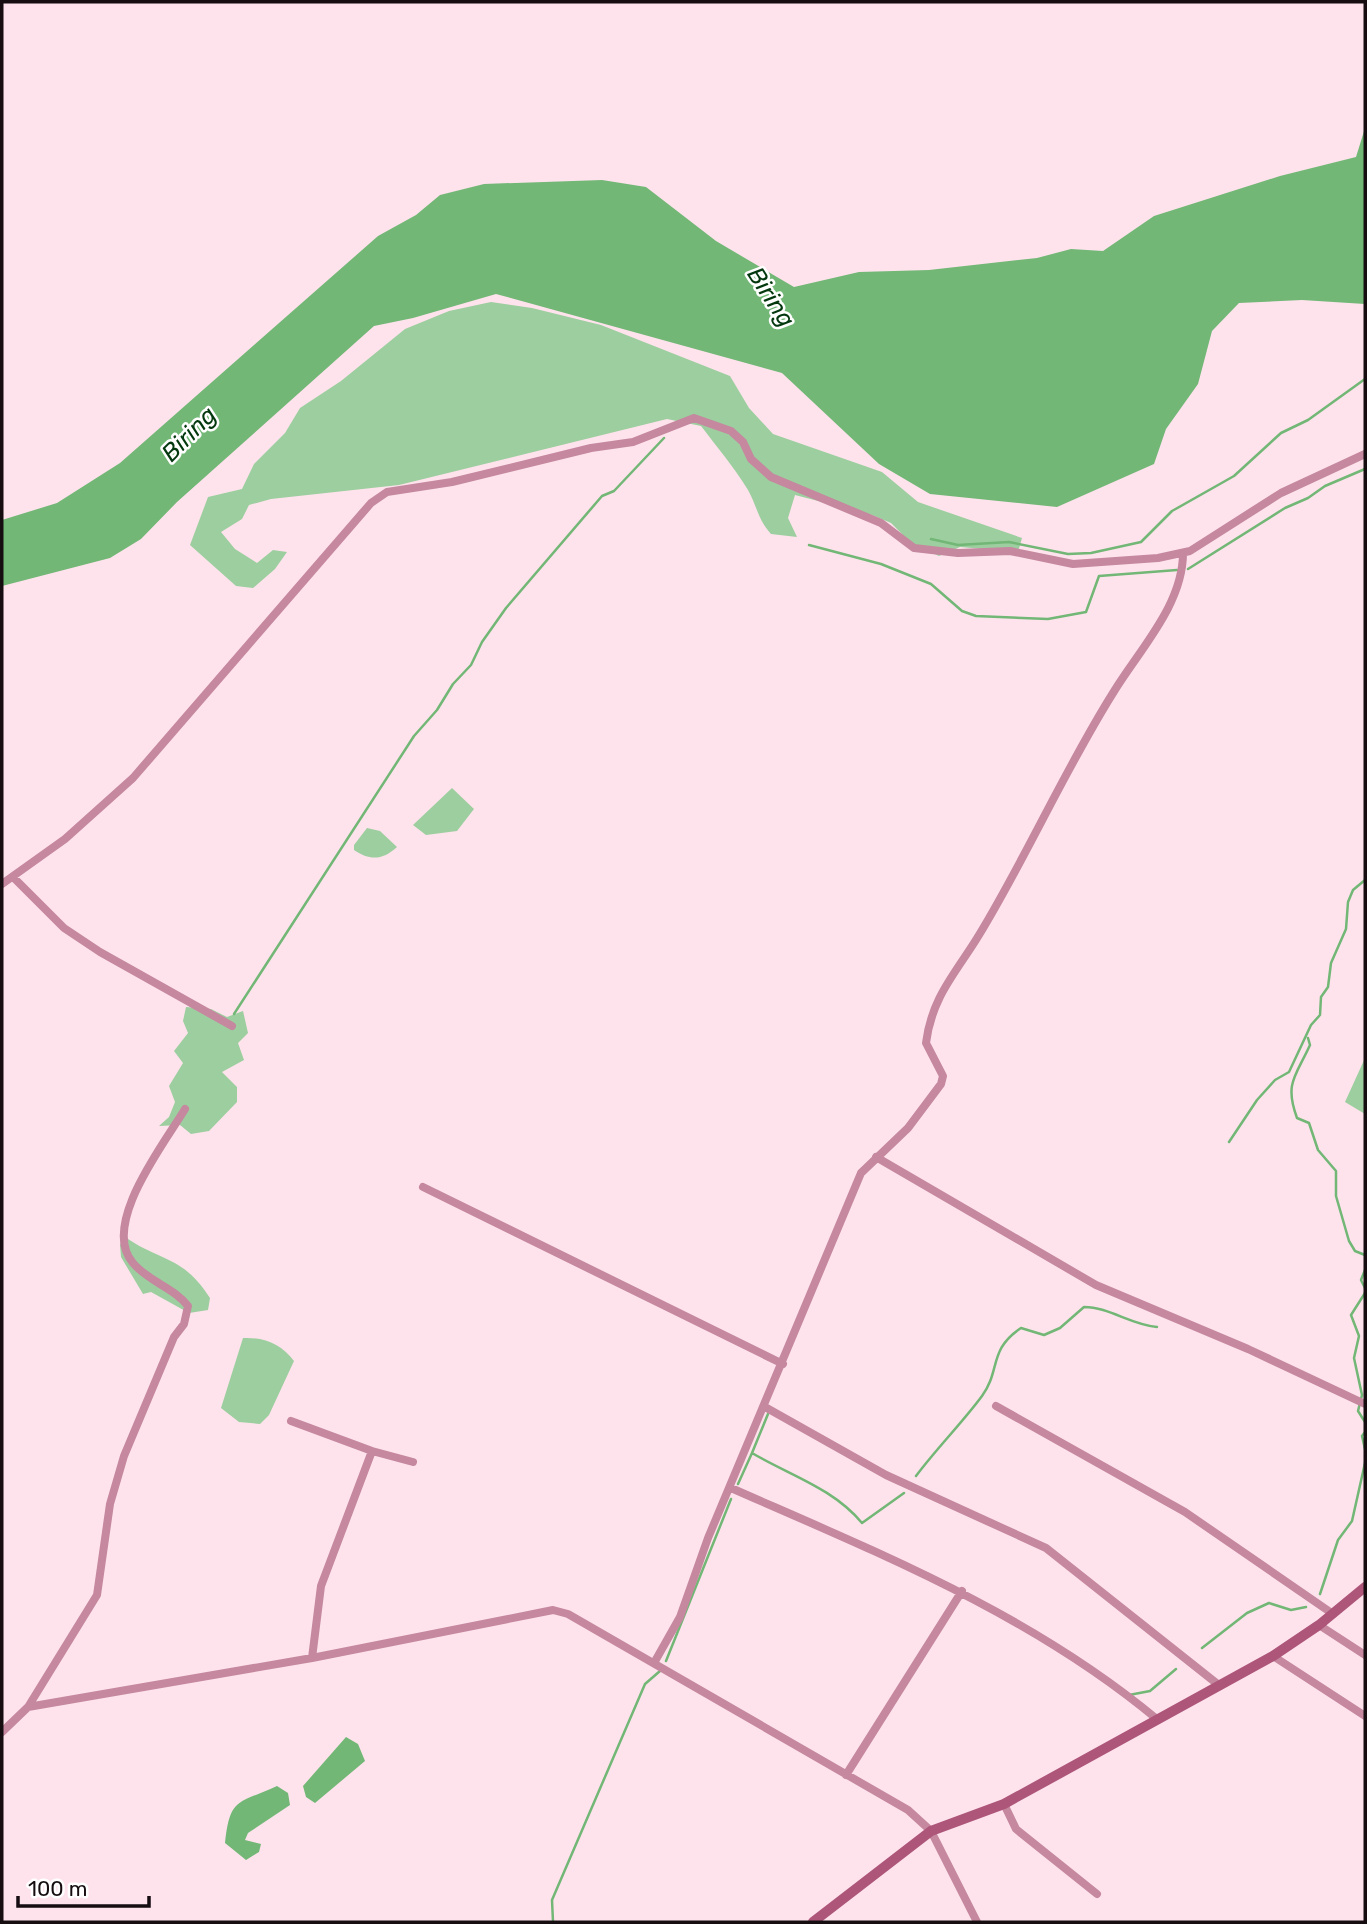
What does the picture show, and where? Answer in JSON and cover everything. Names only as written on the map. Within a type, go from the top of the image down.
[{"type":"street","points":[[2,884],[65,839],[133,778],[371,503],[387,492],[452,482],[591,448],[633,442],[694,418],[731,431],[743,442],[751,459],[771,477],[881,523],[914,548],[926,552],[1010,551],[1073,564],[1158,558],[1183,553],[1281,493],[1365,454]]},
{"type":"street","points":[[654,1663],[680,1617],[708,1538],[861,1173],[908,1128],[941,1084],[943,1076],[926,1043],[944,984],[979,935],[1078,751],[1170,604],[1183,576],[1183,553]]},
{"type":"street","points":[[13,877],[48,915],[91,946],[232,1026]]},
{"type":"street","points":[[2,1732],[29,1707],[97,1595],[110,1504],[124,1456],[174,1337],[187,1317],[188,1306],[178,1294],[135,1266],[127,1256],[122,1234],[132,1199],[185,1109]]},
{"type":"street","points":[[876,1157],[1096,1285],[1248,1349],[1365,1404]]},
{"type":"street","points":[[423,1187],[783,1364]]},
{"type":"street","points":[[996,1406],[1185,1512],[1332,1614]]},
{"type":"street","points":[[765,1407],[886,1475],[1046,1548],[1220,1686]]},
{"type":"street","points":[[291,1421],[372,1451],[413,1462]]},
{"type":"street","points":[[312,1658],[321,1586],[372,1451]]},
{"type":"street","points":[[731,1488],[962,1591],[1104,1680],[1158,1720]]},
{"type":"street","points":[[813,1922],[932,1831],[1004,1804],[1220,1686],[1273,1656],[1319,1625],[1365,1587]]},
{"type":"street","points":[[846,1775],[962,1591]]},
{"type":"street","points":[[29,1707],[312,1658],[553,1610],[568,1614],[908,1810],[932,1831],[977,1922]]},
{"type":"street","points":[[1319,1625],[1365,1655]]},
{"type":"street","points":[[1273,1656],[1365,1716]]},
{"type":"street","points":[[1004,1804],[1016,1829],[1097,1894]]},
{"type":"shaded area","points":[[491,302],[532,308],[601,325],[730,376],[749,408],[773,434],[882,472],[918,502],[1022,538],[1018,552],[960,547],[939,556],[911,543],[891,523],[872,515],[795,495],[788,518],[797,537],[771,534],[743,482],[701,426],[667,419],[399,485],[271,499],[249,505],[242,519],[221,532],[235,549],[257,563],[273,550],[287,552],[275,569],[253,588],[236,586],[190,545],[208,497],[242,489],[254,464],[285,433],[300,408],[341,381],[405,329],[449,311]]},
{"type":"shaded area","points":[[452,788],[474,809],[457,831],[426,835],[413,825]]},
{"type":"shaded area","points":[[367,828],[380,831],[397,847],[376,858],[354,850],[354,845]]},
{"type":"shaded area","points":[[186,1007],[211,1009],[227,1017],[243,1011],[248,1033],[238,1043],[244,1060],[222,1072],[237,1087],[237,1102],[209,1131],[191,1134],[180,1125],[159,1126],[169,1117],[175,1102],[169,1086],[183,1063],[174,1051],[188,1033],[183,1021]]},
{"type":"shaded area","points":[[1365,1058],[1365,1114],[1345,1102]]},
{"type":"shaded area","points":[[125,1237],[190,1274],[210,1298],[208,1310],[189,1313],[151,1292],[143,1294],[121,1257],[120,1245]]},
{"type":"shaded area","points":[[243,1338],[272,1343],[284,1350],[294,1361],[269,1415],[260,1424],[239,1422],[221,1408]]},
{"type":"water","name":"Biring","points":[[1365,128],[1365,304],[1302,300],[1239,303],[1212,331],[1198,384],[1166,429],[1154,464],[1057,507],[930,494],[879,464],[782,373],[496,294],[413,318],[374,326],[177,502],[141,539],[110,558],[2,586],[2,520],[57,503],[120,463],[378,236],[416,215],[440,195],[484,184],[602,180],[646,187],[716,241],[794,287],[859,272],[929,270],[1037,258],[1071,249],[1103,251],[1154,216],[1280,176],[1356,157]]},
{"type":"water","points":[[346,1737],[358,1744],[365,1761],[315,1803],[306,1797],[303,1786]]},
{"type":"water","points":[[277,1786],[288,1793],[290,1805],[248,1833],[245,1840],[261,1844],[259,1852],[246,1860],[225,1843],[233,1809],[245,1800]]},
{"type":"waterway","points":[[931,539],[958,545],[1009,542],[1068,554],[1091,553],[1141,542],[1172,511],[1234,476],[1281,433],[1308,420],[1365,379]]},
{"type":"waterway","points":[[234,1014],[414,736],[437,710],[453,684],[471,665],[482,642],[506,608],[602,496],[614,491],[664,438]]},
{"type":"waterway","points":[[1188,569],[1285,508],[1308,498],[1325,486],[1365,469]]},
{"type":"waterway","points":[[809,545],[881,564],[931,584],[962,611],[976,616],[1048,619],[1086,612],[1099,576],[1177,570]]},
{"type":"waterway","points":[[1229,1142],[1257,1100],[1275,1080],[1289,1072],[1311,1025],[1320,1015],[1321,997],[1328,987],[1331,963],[1346,929],[1348,902],[1353,890],[1365,880]]},
{"type":"waterway","points":[[1308,1038],[1310,1045],[1293,1080],[1293,1106],[1297,1118],[1309,1123],[1318,1150],[1336,1171],[1336,1196],[1349,1241],[1355,1251],[1365,1255]]},
{"type":"waterway","points":[[1365,1270],[1361,1280],[1365,1288]]},
{"type":"waterway","points":[[1365,1293],[1351,1315],[1359,1336],[1354,1358],[1362,1395],[1358,1411],[1365,1422]]},
{"type":"waterway","points":[[916,1476],[982,1396],[988,1387],[999,1352],[1021,1328],[1044,1335],[1060,1328],[1084,1307],[1157,1327]]},
{"type":"waterway","points":[[752,1453],[768,1414]]},
{"type":"waterway","points":[[1365,1432],[1362,1436],[1365,1449]]},
{"type":"waterway","points":[[738,1484],[752,1453],[824,1491],[838,1500],[862,1523],[904,1493]]},
{"type":"waterway","points":[[1320,1594],[1338,1540],[1352,1521],[1365,1463]]},
{"type":"waterway","points":[[666,1661],[731,1499]]},
{"type":"waterway","points":[[1202,1648],[1247,1613],[1269,1603],[1291,1610],[1306,1607]]},
{"type":"waterway","points":[[1129,1695],[1150,1691],[1176,1669]]},
{"type":"waterway","points":[[553,1922],[552,1900],[645,1684],[660,1671]]}]
